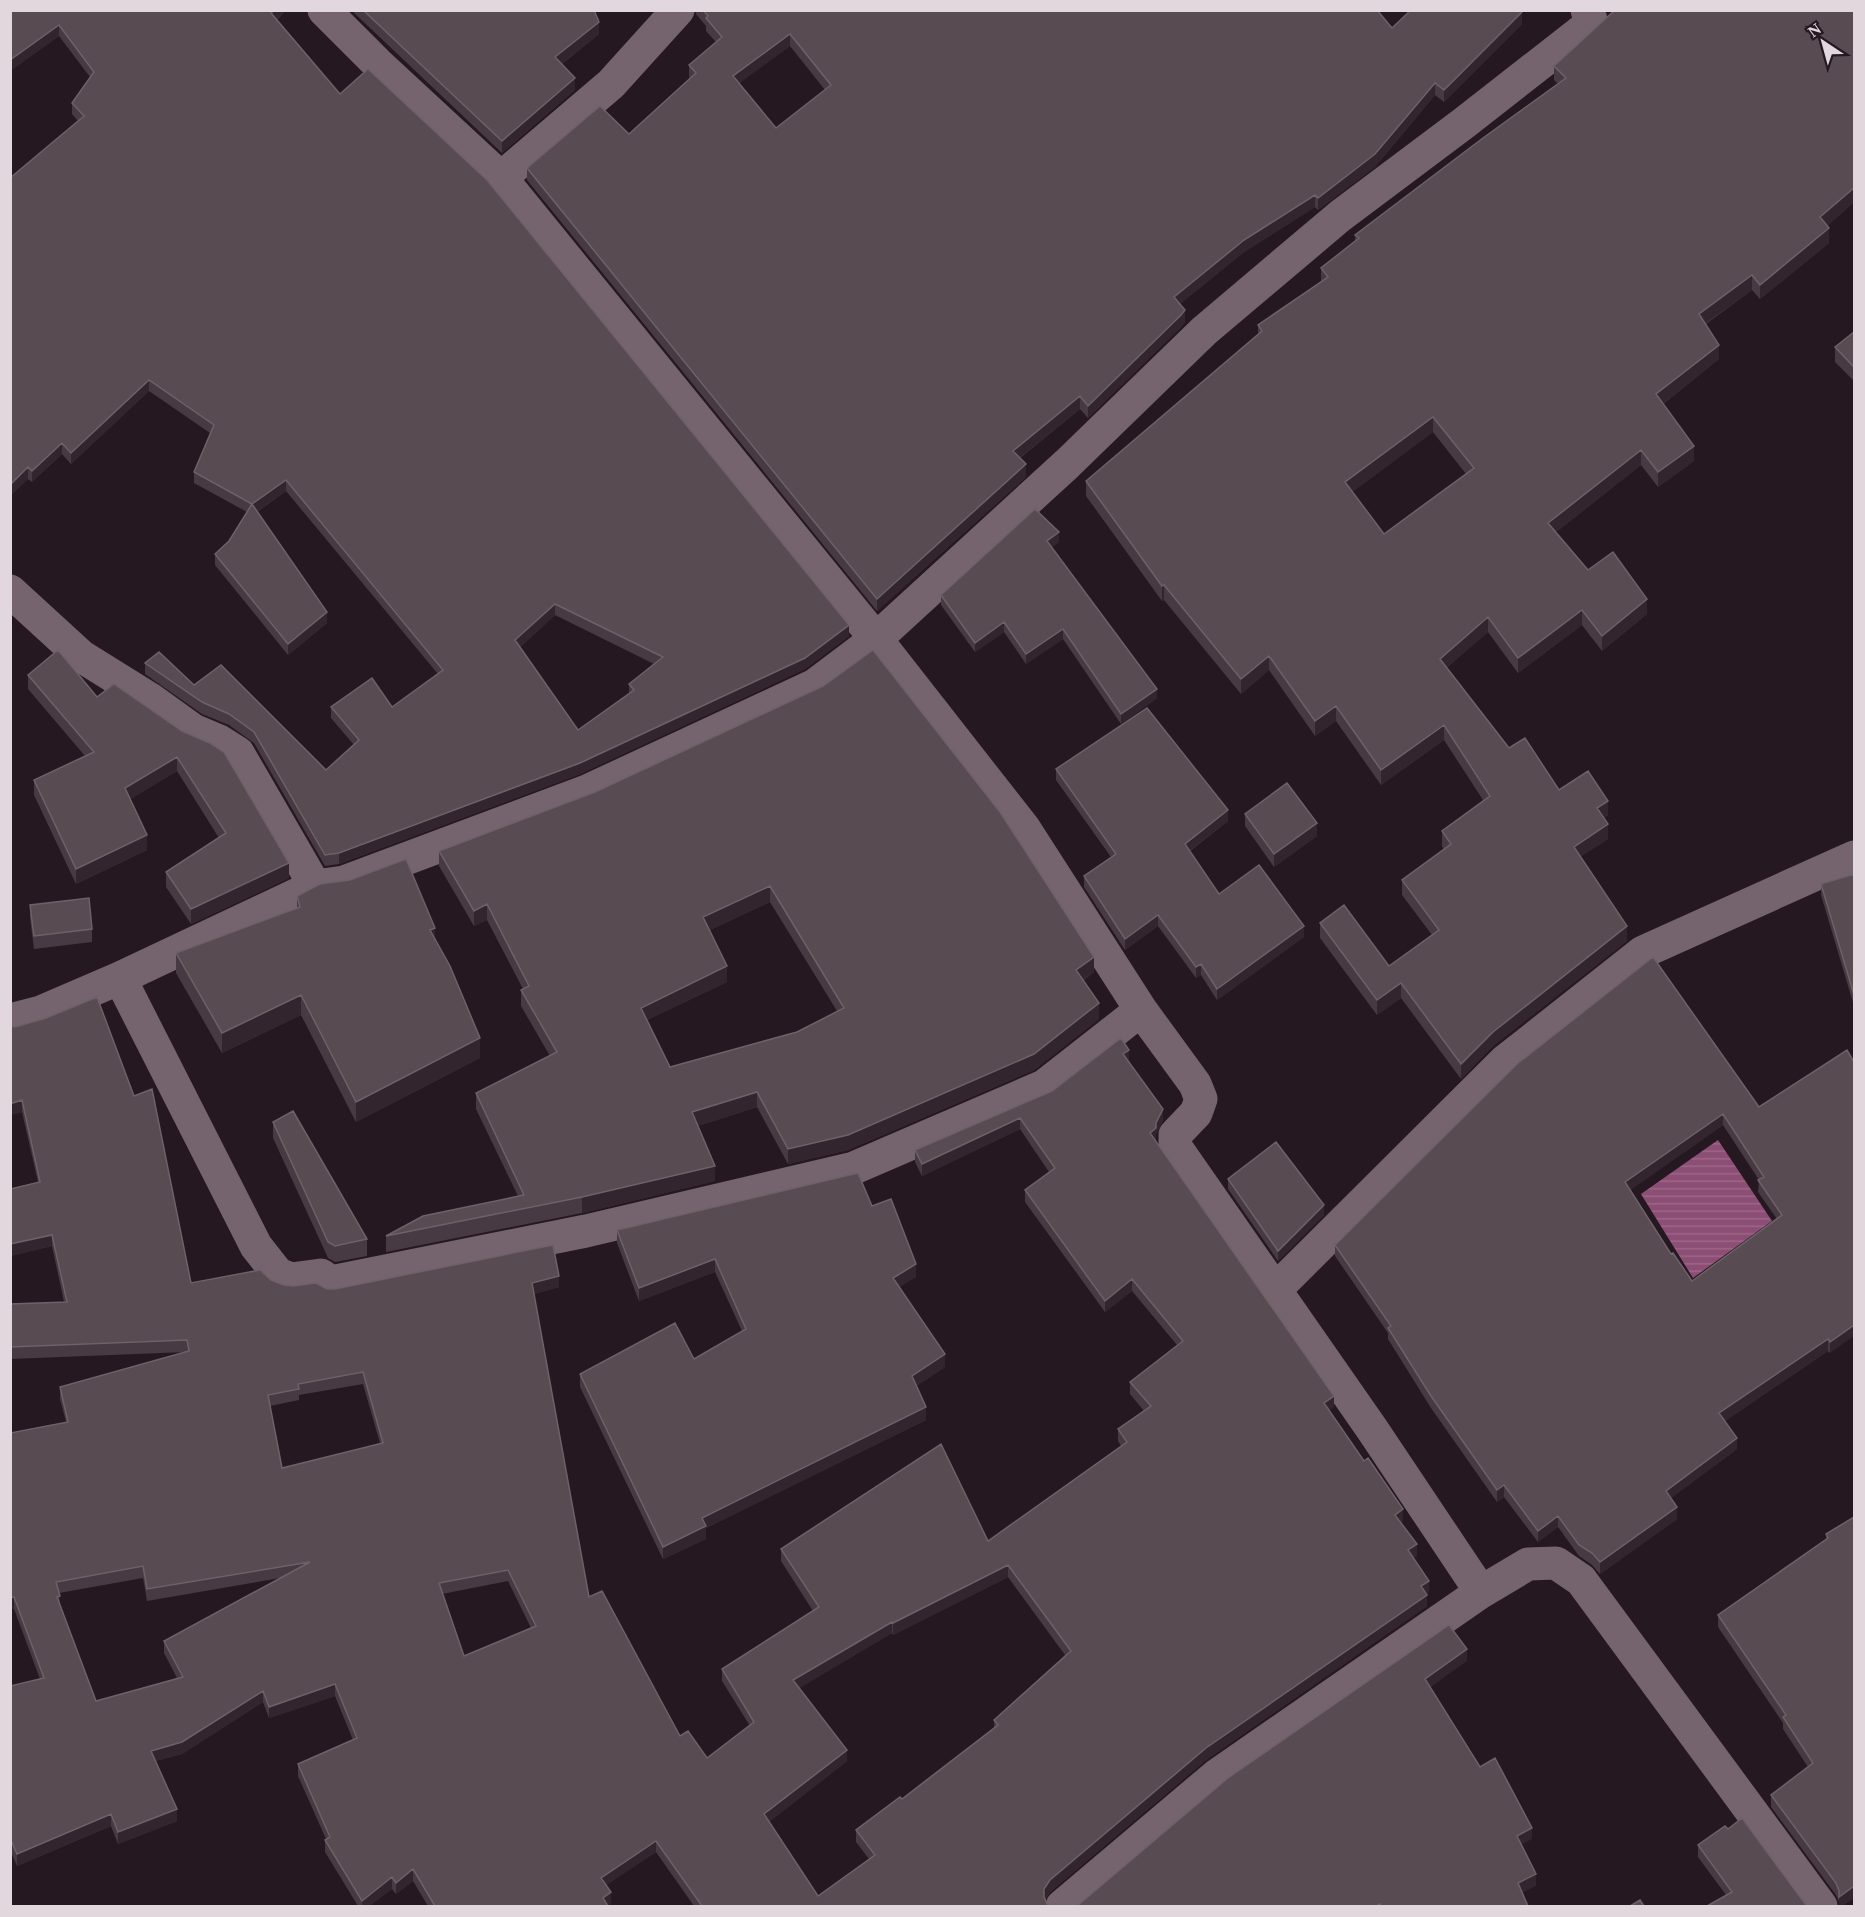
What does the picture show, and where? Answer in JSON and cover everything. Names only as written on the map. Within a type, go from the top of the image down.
[{"type":"street","points":[[324,10],[377,63],[501,178],[876,639],[1024,828],[1141,1010],[1195,1084],[1201,1099],[1196,1113],[1175,1135],[1174,1146],[1372,1429],[1481,1592]]},
{"type":"street","points":[[501,178],[611,84],[678,10]]},
{"type":"street","points":[[10,1020],[41,1012],[120,978],[315,886],[344,882],[587,791],[815,685],[876,639],[1067,464],[1204,331],[1340,216],[1583,30],[1591,20],[1587,10]]},
{"type":"street","points":[[10,591],[81,656],[150,699],[192,730],[219,741],[238,753],[315,886]]},
{"type":"street","points":[[1275,1290],[1505,1061],[1643,952],[1854,857]]},
{"type":"street","points":[[120,978],[256,1246],[278,1274],[291,1279],[321,1275],[331,1282],[586,1231],[854,1168],[1044,1086],[1141,1010]]},
{"type":"street","points":[[1062,1906],[1217,1775],[1481,1592],[1528,1564],[1557,1563],[1581,1580],[1821,1906]]},
{"type":"shaded area","points":[[1718,1140],[1772,1221],[1693,1278],[1641,1194]]},
{"type":"building","points":[[10,10],[275,10],[271,13],[340,94],[368,69],[487,180],[849,625],[805,658],[580,763],[339,853],[325,855],[254,732],[229,714],[202,702],[145,663],[159,652],[194,685],[221,665],[326,770],[359,740],[331,707],[372,678],[392,707],[443,670],[286,480],[252,504],[194,472],[214,425],[149,380],[71,453],[62,443],[32,471],[28,467],[10,485],[10,178],[84,116],[72,103],[94,72],[59,25],[10,60]],"holes":[[[555,604],[663,657],[629,684],[634,690],[578,730],[515,640]]]},
{"type":"building","points":[[363,10],[594,10],[599,22],[555,57],[575,78],[502,141]]},
{"type":"building","points":[[703,10],[1377,10],[1392,28],[1411,10],[1522,10],[1444,90],[1435,83],[1375,154],[1318,198],[1315,195],[1244,240],[1174,297],[1185,310],[1181,315],[1088,406],[1080,396],[1013,451],[1026,464],[877,599],[527,168],[600,106],[629,134],[696,73],[689,65],[722,37],[706,18],[708,16]],"holes":[[[790,34],[831,85],[776,128],[733,76]]]},
{"type":"building","points":[[1615,10],[1854,10],[1854,188],[1820,217],[1829,228],[1760,285],[1752,275],[1699,314],[1719,345],[1656,394],[1694,446],[1658,472],[1641,450],[1548,523],[1588,570],[1613,552],[1647,599],[1602,636],[1582,610],[1518,658],[1488,617],[1440,659],[1509,748],[1525,738],[1559,790],[1588,771],[1608,801],[1597,808],[1608,824],[1574,847],[1627,926],[1493,1032],[1461,1064],[1401,983],[1377,1000],[1320,923],[1344,905],[1389,966],[1439,930],[1402,880],[1451,844],[1442,831],[1490,796],[1444,725],[1381,770],[1336,706],[1315,721],[1269,656],[1241,679],[1164,585],[1162,586],[1086,481],[1262,331],[1258,325],[1328,277],[1321,268],[1359,238],[1355,235],[1566,78],[1554,66]],"holes":[[[1433,417],[1474,468],[1384,534],[1345,482]]]},
{"type":"building","points":[[1854,332],[1854,367],[1835,347]]},
{"type":"building","points":[[252,504],[327,612],[288,644],[215,554],[229,541]]},
{"type":"building","points":[[1037,507],[1035,509],[1059,532],[1047,541],[1157,689],[1121,714],[1063,629],[1026,654],[1004,622],[975,643],[941,595]]},
{"type":"building","points":[[58,650],[97,697],[114,684],[182,731],[224,752],[289,863],[191,909],[166,872],[226,833],[177,757],[125,788],[147,835],[76,869],[34,780],[94,752],[28,675]]},
{"type":"building","points":[[873,650],[1000,812],[1094,957],[1076,970],[1099,1003],[1034,1054],[848,1135],[788,1149],[757,1092],[692,1112],[715,1166],[582,1197],[386,1236],[423,1216],[524,1195],[476,1093],[557,1052],[521,990],[529,986],[487,904],[474,911],[439,851],[595,792],[823,686]],"holes":[[[770,886],[844,1008],[797,1032],[670,1067],[641,1008],[727,966],[703,917]]]},
{"type":"building","points":[[1147,708],[1228,810],[1185,844],[1219,894],[1259,865],[1304,926],[1217,989],[1201,964],[1196,967],[1158,915],[1125,939],[1084,876],[1116,854],[1056,769]]},
{"type":"building","points":[[1287,783],[1317,823],[1274,854],[1245,814]]},
{"type":"building","points":[[406,859],[435,928],[430,930],[450,966],[480,1038],[356,1102],[301,995],[222,1033],[176,953],[300,907],[297,896],[320,884],[350,880]]},
{"type":"building","points":[[1854,874],[1854,995],[1821,884]]},
{"type":"building","points":[[89,898],[92,929],[34,936],[30,905]]},
{"type":"building","points":[[1653,957],[1759,1107],[1847,1050],[1854,1062],[1854,1325],[1830,1342],[1828,1339],[1719,1413],[1737,1438],[1666,1491],[1677,1507],[1600,1562],[1592,1553],[1579,1545],[1558,1516],[1538,1531],[1504,1485],[1497,1490],[1431,1396],[1388,1328],[1391,1326],[1335,1245],[1517,1064]],"holes":[[[1723,1114],[1764,1177],[1758,1180],[1782,1215],[1692,1281],[1673,1253],[1671,1254],[1625,1182]]]},
{"type":"building","points":[[97,997],[134,1096],[152,1089],[191,1283],[260,1270],[271,1280],[284,1285],[316,1283],[327,1289],[335,1289],[553,1245],[559,1276],[532,1283],[589,1597],[602,1591],[680,1736],[688,1731],[707,1758],[754,1722],[722,1669],[819,1607],[781,1549],[941,1444],[988,1541],[1127,1442],[1118,1429],[1151,1406],[1130,1382],[1183,1341],[1132,1279],[1105,1301],[1025,1190],[1055,1168],[1020,1118],[922,1164],[915,1150],[1052,1091],[1121,1038],[1129,1050],[1123,1054],[1163,1109],[1156,1128],[1150,1133],[1334,1396],[1324,1403],[1364,1461],[1368,1458],[1403,1509],[1395,1515],[1417,1544],[1408,1550],[1429,1581],[1421,1586],[1427,1595],[1206,1748],[1050,1880],[1044,1889],[1044,1897],[1048,1906],[702,1906],[656,1841],[601,1878],[611,1892],[603,1898],[608,1906],[435,1906],[413,1869],[396,1883],[392,1877],[362,1901],[325,1840],[330,1837],[298,1764],[357,1738],[335,1684],[269,1707],[263,1691],[182,1742],[151,1751],[177,1809],[118,1832],[111,1814],[17,1854],[10,1838],[10,1686],[44,1678],[14,1597],[10,1598],[10,1433],[68,1422],[60,1387],[189,1351],[187,1340],[10,1347],[10,1304],[67,1302],[52,1235],[10,1244],[10,1189],[40,1182],[22,1100],[10,1104],[10,1026],[15,1027],[46,1018]],"holes":[[[363,1372],[383,1443],[282,1468],[268,1395],[299,1389],[298,1384]],[[310,1562],[164,1641],[183,1677],[96,1701],[57,1597],[60,1596],[56,1582],[143,1566],[147,1589]],[[1008,1565],[1071,1651],[994,1720],[998,1725],[902,1799],[900,1797],[856,1830],[875,1855],[818,1896],[764,1814],[847,1750],[793,1680],[893,1623]],[[508,1570],[536,1626],[464,1656],[439,1583]]]},
{"type":"building","points":[[293,1111],[367,1239],[335,1246],[328,1242],[273,1122]]},
{"type":"building","points":[[1276,1142],[1324,1205],[1278,1251],[1228,1179]]},
{"type":"building","points":[[858,1173],[872,1206],[891,1199],[916,1264],[893,1278],[945,1354],[912,1376],[926,1407],[702,1518],[706,1526],[663,1547],[580,1374],[675,1323],[694,1359],[746,1329],[715,1259],[639,1288],[617,1230]]},
{"type":"building","points":[[1854,1517],[1854,1886],[1839,1897],[1836,1883],[1771,1795],[1813,1763],[1783,1717],[1786,1715],[1718,1615],[1828,1538],[1826,1534]]},
{"type":"building","points":[[1449,1625],[1467,1649],[1425,1679],[1480,1767],[1495,1758],[1532,1828],[1517,1836],[1536,1874],[1518,1883],[1528,1906],[1381,1906],[1380,1904],[1376,1906],[1077,1906],[1228,1778]]},
{"type":"building","points":[[1742,1818],[1808,1906],[1707,1906],[1732,1892],[1698,1845],[1725,1826],[1728,1829]]},
{"type":"building","points":[[1640,1900],[1644,1906],[1630,1906]]}]
